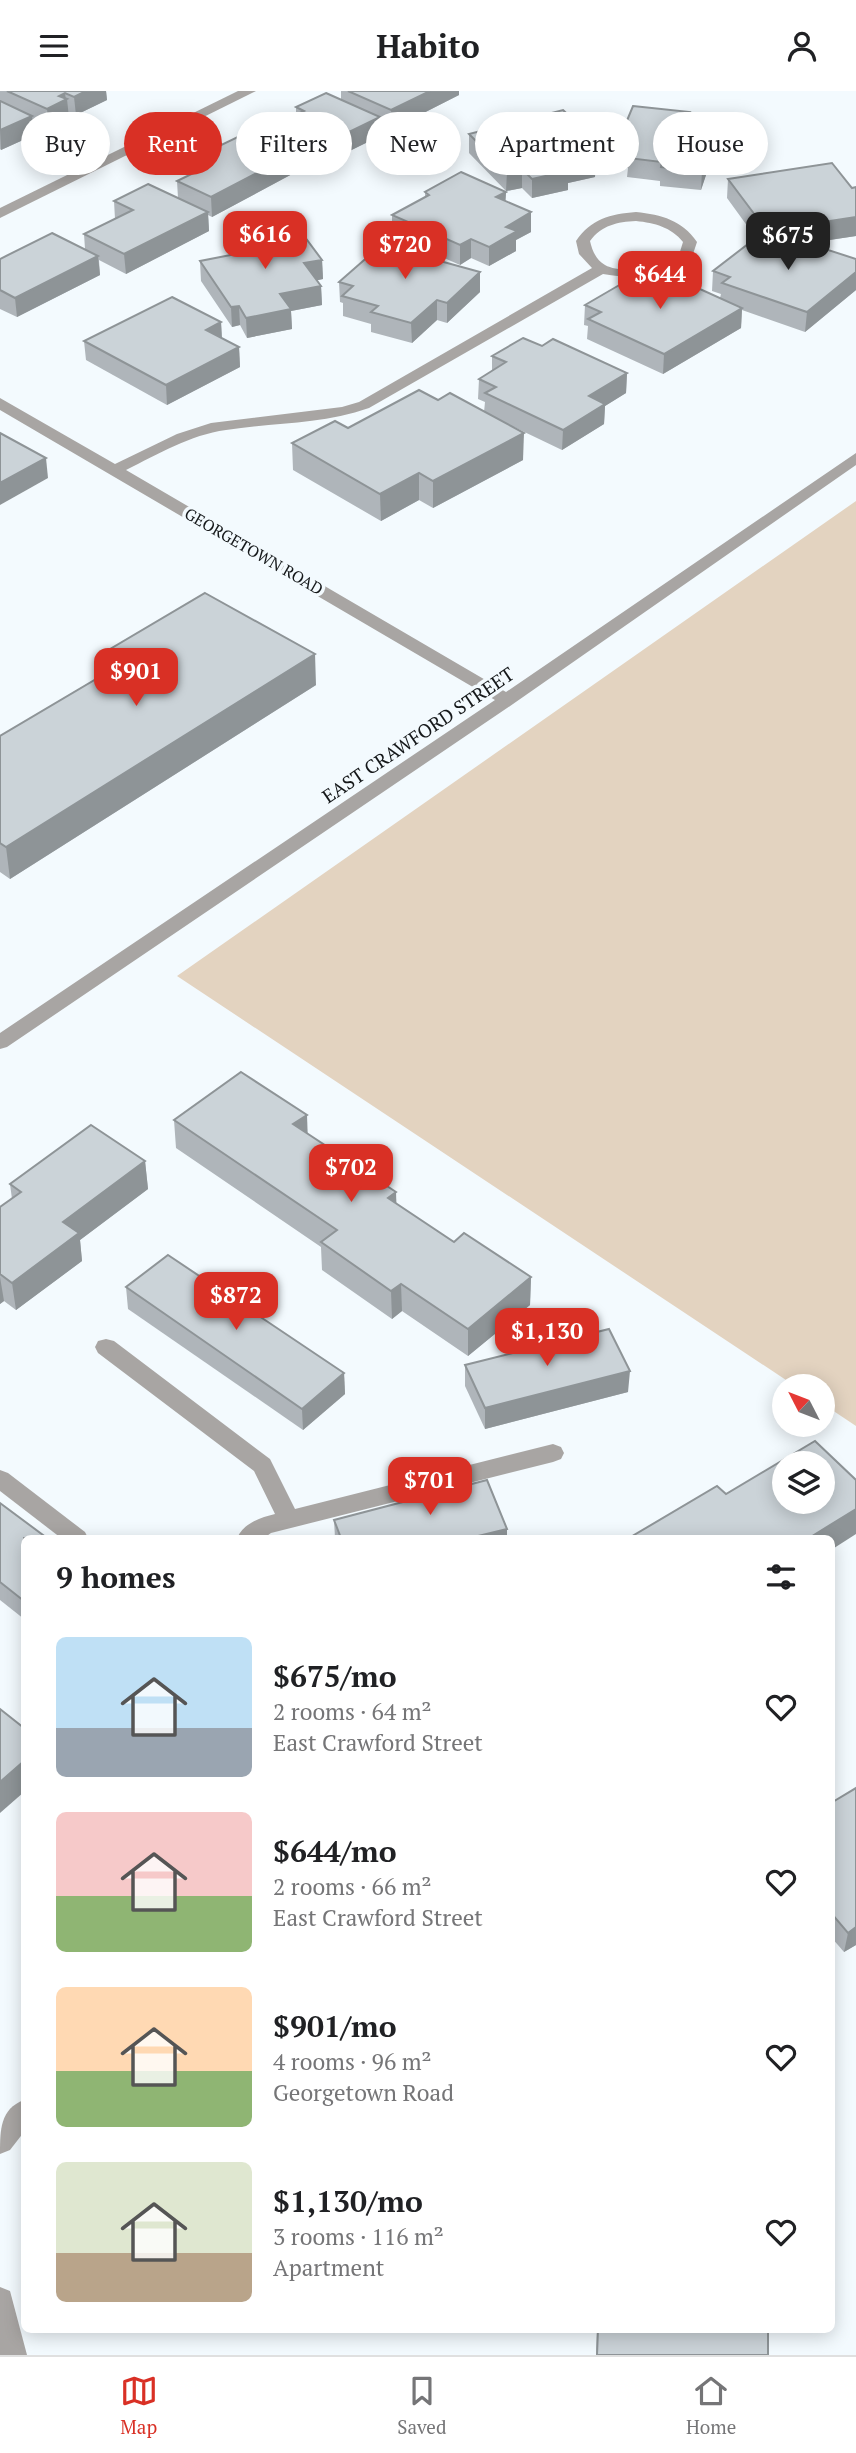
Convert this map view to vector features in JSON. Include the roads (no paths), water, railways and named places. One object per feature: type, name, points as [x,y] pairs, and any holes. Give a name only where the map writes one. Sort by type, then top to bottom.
[{"type":"street","points":[[0,214],[249,91]]},
{"type":"street","points":[[115,470],[207,428],[342,415],[601,269],[622,273],[670,268],[685,260],[690,242],[684,232],[662,221],[636,217],[609,220],[592,229],[583,241],[586,254],[601,269]]},
{"type":"street","name":"GEORGETOWN ROAD","points":[[0,403],[507,700]]},
{"type":"street","name":"EAST CRAWFORD STREET","points":[[0,1042],[507,700],[856,458]]},
{"type":"street","points":[[106,1347],[262,1465],[289,1520]]},
{"type":"street","points":[[252,1535],[264,1526],[553,1454]]},
{"type":"street","points":[[0,1479],[73,1535]]},
{"type":"street","points":[[0,2141],[21,2116]]},
{"type":"street","points":[[0,2301],[13,2355]]}]
